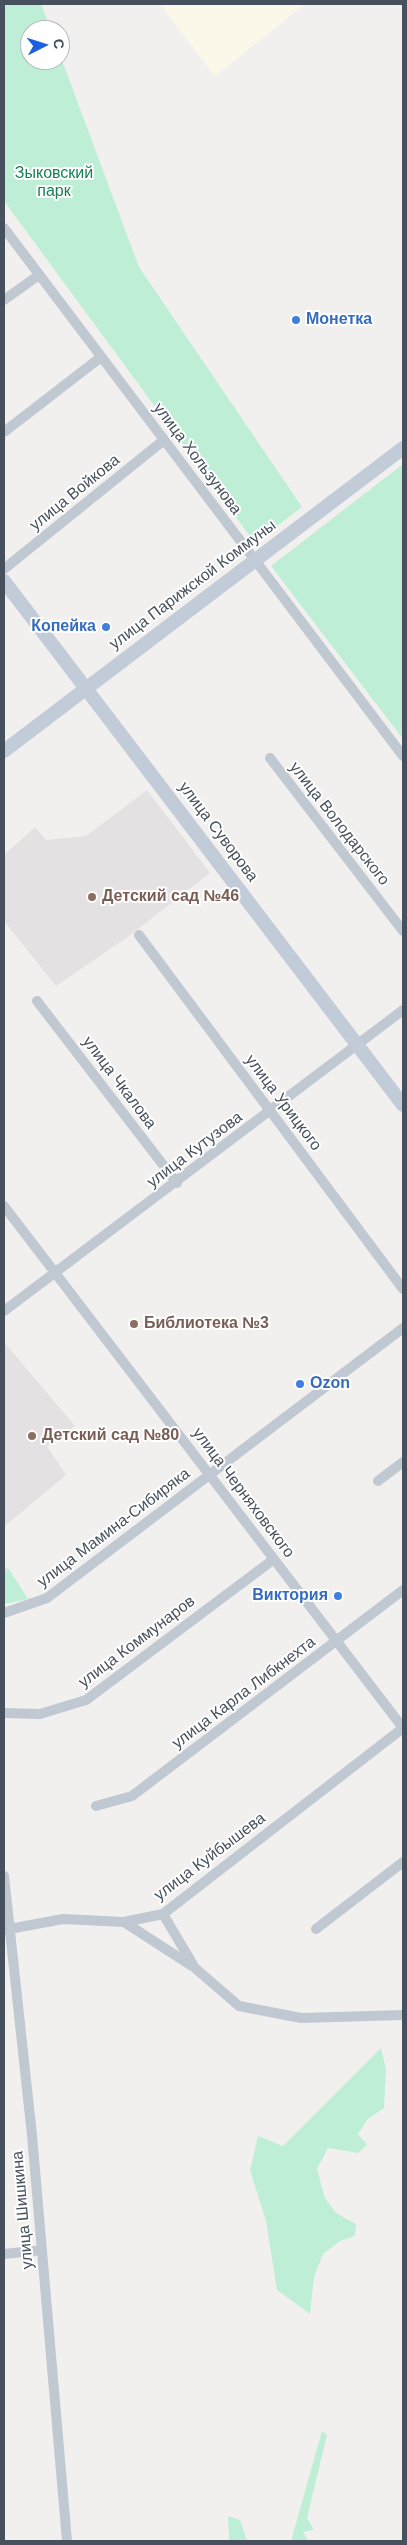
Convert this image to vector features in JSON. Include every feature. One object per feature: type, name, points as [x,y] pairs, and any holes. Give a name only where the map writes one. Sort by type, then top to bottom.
[{"type":"street","name":"улица Хользунова","points":[[4,228],[403,756]]},
{"type":"street","points":[[4,300],[39,275]]},
{"type":"street","points":[[4,432],[101,357]]},
{"type":"street","name":"улица Войкова","points":[[4,569],[164,440]]},
{"type":"street","name":"улица Парижской Коммуны","points":[[4,751],[403,448]]},
{"type":"street","name":"улица Суворова","points":[[4,581],[403,1105]]},
{"type":"street","name":"улица Володарского","points":[[270,758],[403,931]]},
{"type":"street","name":"улица Урицкого","points":[[139,935],[403,1289]]},
{"type":"street","name":"улица Чкалова","points":[[37,1001],[177,1183]]},
{"type":"street","name":"улица Кутузова","points":[[4,1311],[177,1183],[403,1010]]},
{"type":"street","name":"улица Черняховского","points":[[4,1206],[403,1728]]},
{"type":"street","name":"улица Мамина-Сибиряка","points":[[4,1613],[47,1598],[403,1328]]},
{"type":"street","points":[[378,1481],[403,1462]]},
{"type":"street","name":"улица Коммунаров","points":[[4,1713],[40,1714],[86,1700],[274,1559]]},
{"type":"street","name":"улица Карла Либкнехта","points":[[96,1806],[132,1796],[403,1590]]},
{"type":"street","name":"улица Куйбышева","points":[[6,1930],[63,1919],[124,1922],[163,1914],[403,1728]]},
{"type":"street","points":[[316,1929],[403,1862]]},
{"type":"street","name":"улица Шишкина","points":[[4,1876],[6,1930],[13,1952],[42,2250],[67,2541]]},
{"type":"street","points":[[163,1914],[195,1968]]},
{"type":"street","points":[[124,1922],[195,1968],[238,2006],[301,2018],[403,2015]]},
{"type":"street","points":[[4,2254],[42,2250]]},
{"type":"shaded area","points":[[160,4],[305,4],[215,76]]},
{"type":"shaded area","name":"Детский сад №46","points":[[147,790],[210,873],[129,936],[56,986],[4,921],[4,855],[35,827],[46,840],[86,836]]},
{"type":"shaded area","name":"Детский сад №80","points":[[4,1342],[75,1426],[47,1446],[66,1475],[4,1527]]},
{"type":"green space","name":"Зыковский парк","points":[[4,4],[41,4],[47,20],[20,20],[20,70],[66,70],[139,267],[302,507],[255,543],[4,201]]},
{"type":"green space","points":[[403,464],[403,739],[271,566]]},
{"type":"green space","points":[[4,1568],[9,1569],[28,1599],[4,1604]]},
{"type":"green space","points":[[381,2048],[386,2069],[384,2108],[368,2119],[358,2134],[367,2145],[358,2153],[328,2148],[317,2169],[325,2198],[336,2213],[356,2224],[355,2236],[340,2241],[323,2254],[314,2277],[310,2314],[277,2290],[266,2221],[250,2170],[258,2136],[283,2146]]},
{"type":"green space","points":[[322,2431],[327,2435],[307,2518],[314,2530],[303,2532],[308,2541],[291,2541]]},
{"type":"green space","points":[[228,2516],[240,2520],[247,2541],[229,2541]]},
{"type":"place","name":"Монетка","points":[[296,320]]},
{"type":"place","name":"Копейка","points":[[106,627]]},
{"type":"place","name":"Детский сад №46","points":[[92,897]]},
{"type":"place","name":"Библиотека №3","points":[[134,1324]]},
{"type":"place","name":"Ozon","points":[[300,1384]]},
{"type":"place","name":"Детский сад №80","points":[[32,1436]]},
{"type":"place","name":"Виктория","points":[[338,1596]]}]
